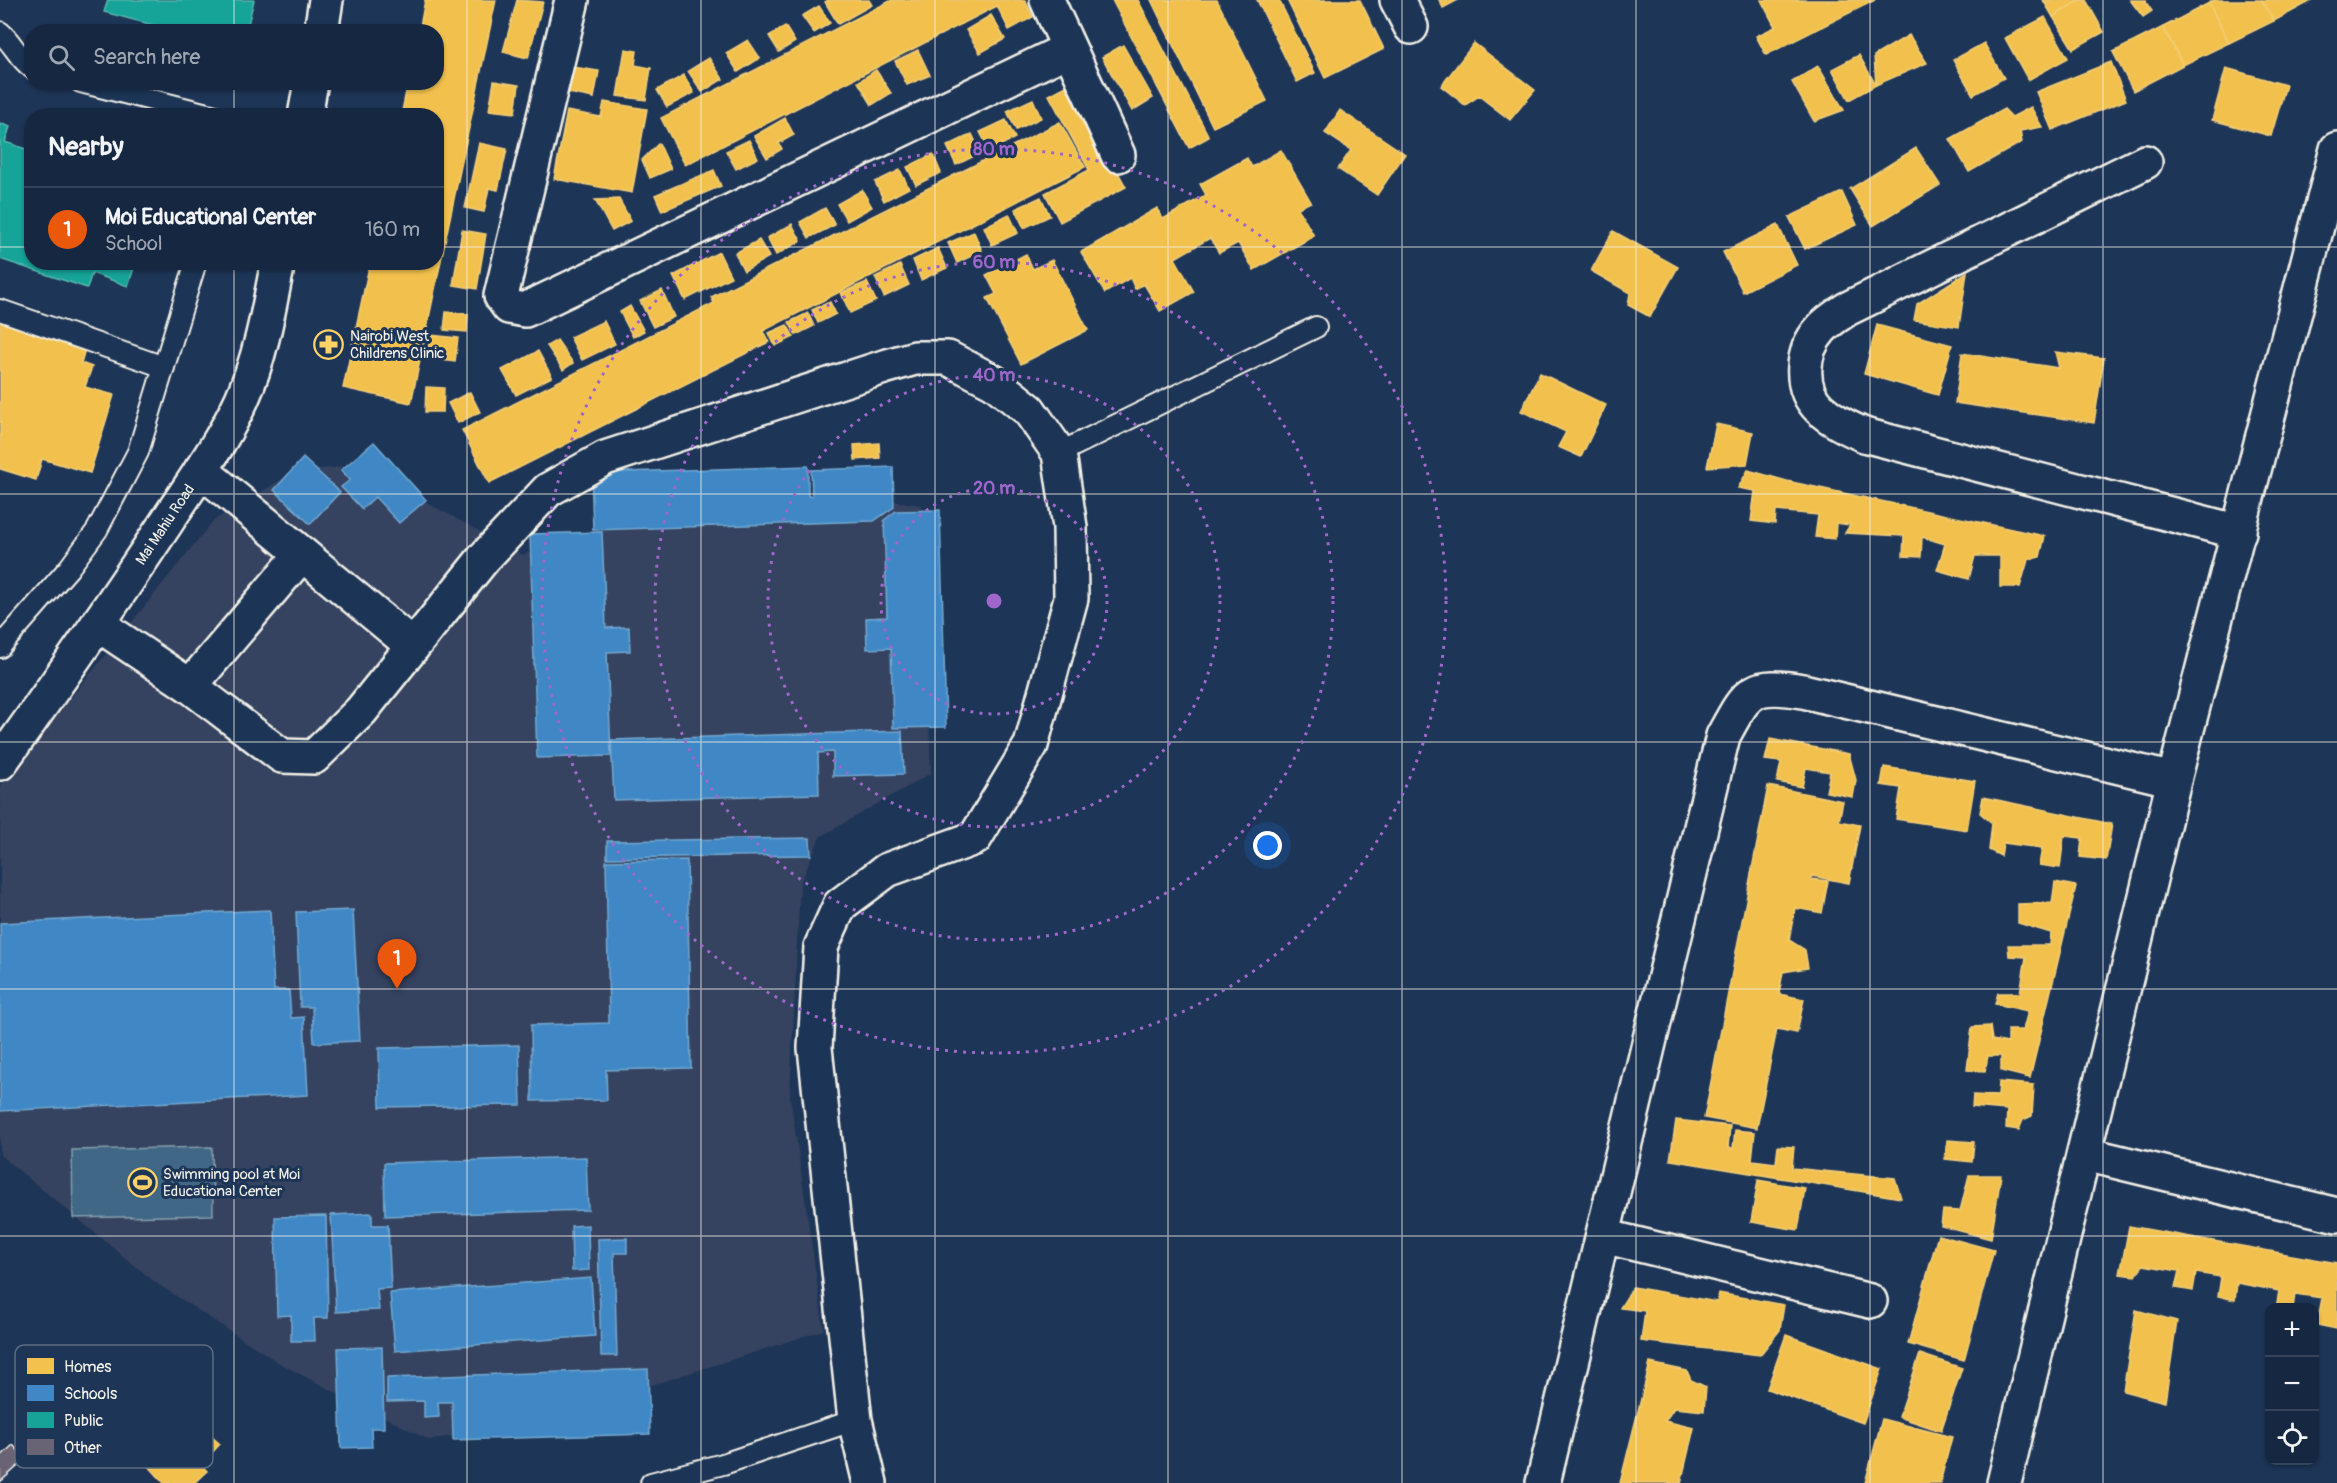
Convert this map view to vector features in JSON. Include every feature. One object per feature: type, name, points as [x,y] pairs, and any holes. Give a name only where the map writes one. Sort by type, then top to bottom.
[{"type":"street","points":[[322,24],[326,0]]},
{"type":"street","points":[[572,0],[501,296],[509,307],[525,310],[1069,49]]},
{"type":"street","points":[[1047,0],[1118,155]]},
{"type":"street","points":[[306,108],[310,90]]},
{"type":"street","points":[[2004,1483],[2174,780],[2337,149]]},
{"type":"street","points":[[2145,162],[1846,309],[1821,329],[1807,351],[1804,366],[1808,390],[1819,408],[1841,425],[1864,435],[2239,532]]},
{"type":"street","name":"Mai Mahiu Road","points":[[0,763],[99,625],[201,470],[242,399],[267,319],[276,270]]},
{"type":"street","points":[[99,625],[190,686],[282,756],[314,757],[361,711],[484,558],[548,490],[605,458],[884,366],[915,358],[948,358],[994,382],[1029,410],[1059,453],[1070,527],[1071,598],[1031,745],[975,838],[887,870],[840,905],[821,947],[815,1048],[855,1420],[870,1483]]},
{"type":"street","points":[[201,470],[412,646]]},
{"type":"street","points":[[190,686],[302,554]]},
{"type":"street","points":[[1543,1483],[1723,736],[1743,700],[1758,689],[1776,686],[1803,691],[2174,780]]},
{"type":"street","points":[[2085,1154],[2337,1215]]},
{"type":"street","points":[[1602,1236],[1870,1301]]},
{"type":"lane","points":[[0,32],[8,38],[24,63]]},
{"type":"lane","points":[[113,90],[183,108]]},
{"type":"lane","points":[[0,647],[69,568],[97,530],[138,452],[194,270]]},
{"type":"lane","points":[[0,310],[164,367]]},
{"type":"lane","points":[[1059,453],[1316,327]]},
{"type":"lane","points":[[651,1483],[723,1464],[855,1420]]},
{"type":"shaded area","points":[[358,465],[523,555],[733,478],[921,505],[931,773],[820,837],[800,884],[790,1095],[824,1330],[533,1423],[429,1440],[284,1366],[156,1283],[0,1155],[0,786],[213,521],[294,472]]},
{"type":"shaded area","name":"Swimming pool at Moi Educational Center","points":[[212,1147],[213,1215],[73,1218],[72,1150]]},
{"type":"building: Homes","points":[[425,0],[496,0],[444,247],[444,108],[403,108],[406,90],[444,90],[444,24],[420,24]]},
{"type":"building: Homes","points":[[517,0],[543,2],[528,58],[503,52]]},
{"type":"building: Homes","points":[[828,0],[869,0],[872,5],[838,24],[825,2]]},
{"type":"building: Homes","points":[[892,0],[1025,0],[1033,17],[1009,30],[997,6],[685,165],[661,118]]},
{"type":"building: Homes","points":[[1112,0],[1138,0],[1209,137],[1189,148]]},
{"type":"building: Homes","points":[[1151,0],[1217,0],[1267,101],[1213,127]]},
{"type":"building: Homes","points":[[1257,0],[1279,0],[1315,73],[1297,82]]},
{"type":"building: Homes","points":[[1287,0],[1360,0],[1384,49],[1325,78]]},
{"type":"building: Homes","points":[[1439,0],[1458,0],[1443,8]]},
{"type":"building: Homes","points":[[1761,0],[1875,0],[1766,55],[1756,36],[1775,27]]},
{"type":"building: Homes","points":[[2043,0],[2080,0],[2053,17]]},
{"type":"building: Homes","points":[[2080,0],[2086,0],[2104,32],[2073,49],[2053,17]]},
{"type":"building: Homes","points":[[2130,0],[2147,0],[2145,1],[2152,11],[2143,17]]},
{"type":"building: Homes","points":[[2214,0],[2262,0],[2274,21],[2229,43],[2209,3]]},
{"type":"building: Homes","points":[[2262,0],[2313,0],[2274,21]]},
{"type":"building: Homes","points":[[2209,3],[2229,43],[2183,65],[2163,27]]},
{"type":"building: Homes","points":[[819,6],[830,23],[814,33],[802,16]]},
{"type":"building: Homes","points":[[991,15],[1005,39],[980,53],[966,30]]},
{"type":"building: Homes","points":[[2045,17],[2068,58],[2028,80],[2005,38]]},
{"type":"building: Homes","points":[[785,26],[795,42],[779,52],[769,36]]},
{"type":"building: Homes","points":[[2163,27],[2183,65],[2133,91],[2113,52]]},
{"type":"building: Homes","points":[[1909,35],[1927,63],[1876,85],[1874,56]]},
{"type":"building: Homes","points":[[748,40],[760,58],[738,72],[726,53]]},
{"type":"building: Homes","points":[[1474,43],[1535,90],[1510,120],[1479,96],[1465,105],[1441,86]]},
{"type":"building: Homes","points":[[1984,43],[2004,78],[1973,95],[1953,60]]},
{"type":"building: Homes","points":[[1123,45],[1153,98],[1132,111],[1102,57]]},
{"type":"building: Homes","points":[[625,49],[637,51],[635,65],[651,68],[646,100],[617,96]]},
{"type":"building: Homes","points":[[918,50],[930,75],[907,85],[895,61]]},
{"type":"building: Homes","points":[[1859,55],[1876,85],[1849,100],[1832,69]]},
{"type":"building: Homes","points":[[709,58],[723,79],[702,92],[688,71]]},
{"type":"building: Homes","points":[[2111,62],[2126,100],[2052,130],[2036,92]]},
{"type":"building: Homes","points":[[1818,66],[1844,110],[1814,121],[1792,82]]},
{"type":"building: Homes","points":[[573,67],[599,71],[594,98],[568,93]]},
{"type":"building: Homes","points":[[2226,68],[2286,85],[2271,136],[2212,120]]},
{"type":"building: Homes","points":[[876,70],[891,93],[872,105],[858,82]]},
{"type":"building: Homes","points":[[684,75],[694,93],[667,107],[657,90]]},
{"type":"building: Homes","points":[[494,81],[519,85],[515,113],[489,110]]},
{"type":"building: Homes","points":[[1070,84],[1126,187],[1060,222],[1045,193],[1089,170],[1049,95]]},
{"type":"building: Homes","points":[[1033,99],[1041,118],[1016,130],[1007,111]]},
{"type":"building: Homes","points":[[604,102],[647,109],[632,193],[554,179],[567,111],[601,117]]},
{"type":"building: Homes","points":[[2031,107],[2042,127],[2020,131],[2022,142],[1969,172],[1950,139],[2004,109],[2012,117]]},
{"type":"building: Homes","points":[[1340,110],[1405,154],[1377,195],[1338,169],[1351,150],[1325,133]]},
{"type":"building: Homes","points":[[785,118],[794,135],[779,143],[782,149],[767,158],[754,136]]},
{"type":"building: Homes","points":[[1006,120],[1015,138],[990,151],[980,132]]},
{"type":"building: Homes","points":[[1060,122],[1085,167],[763,331],[769,342],[489,483],[462,430],[714,303],[711,297]]},
{"type":"building: Homes","points":[[972,134],[981,153],[956,165],[947,146]]},
{"type":"building: Homes","points":[[749,140],[758,158],[736,169],[726,151]]},
{"type":"building: Homes","points":[[479,143],[507,149],[498,190],[489,188],[484,212],[465,208]]},
{"type":"building: Homes","points":[[659,143],[671,169],[650,178],[642,160]]},
{"type":"building: Homes","points":[[1916,148],[1940,185],[1873,226],[1850,189]]},
{"type":"building: Homes","points":[[1281,150],[1311,202],[1298,208],[1314,236],[1254,270],[1238,243],[1219,253],[1210,238],[1175,258],[1194,292],[1160,311],[1144,284],[1135,289],[1130,278],[1105,293],[1081,252],[1157,208],[1163,219],[1206,195],[1200,184],[1247,158],[1252,167]]},
{"type":"building: Homes","points":[[933,154],[941,173],[916,185],[907,167]]},
{"type":"building: Homes","points":[[714,170],[721,186],[662,211],[655,195]]},
{"type":"building: Homes","points":[[900,170],[909,188],[884,201],[875,182]]},
{"type":"building: Homes","points":[[862,190],[872,207],[847,221],[837,204]]},
{"type":"building: Homes","points":[[1842,192],[1857,225],[1805,249],[1789,217]]},
{"type":"building: Homes","points":[[1041,197],[1050,216],[1024,228],[1015,209]]},
{"type":"building: Homes","points":[[619,199],[631,221],[612,231],[595,200]]},
{"type":"building: Homes","points":[[825,208],[835,225],[809,238],[800,222]]},
{"type":"building: Homes","points":[[1009,214],[1018,233],[992,245],[984,227]]},
{"type":"building: Homes","points":[[792,224],[801,241],[776,255],[767,238]]},
{"type":"building: Homes","points":[[1778,225],[1797,265],[1743,292],[1723,252]]},
{"type":"building: Homes","points":[[462,230],[486,234],[477,289],[453,285]]},
{"type":"building: Homes","points":[[1613,231],[1678,267],[1650,317],[1628,305],[1630,293],[1591,271]]},
{"type":"building: Homes","points":[[974,232],[982,251],[957,263],[948,243]]},
{"type":"building: Homes","points":[[759,240],[769,257],[744,271],[735,253]]},
{"type":"building: Homes","points":[[938,248],[947,268],[921,280],[913,260]]},
{"type":"building: Homes","points":[[719,252],[731,277],[685,300],[673,276]]},
{"type":"building: Homes","points":[[1026,254],[1033,269],[1052,260],[1088,330],[1021,364],[987,298],[996,294],[986,275]]},
{"type":"building: Homes","points":[[900,265],[909,285],[884,297],[875,277]]},
{"type":"building: Homes","points":[[368,270],[439,270],[411,403],[343,388]]},
{"type":"building: Homes","points":[[1967,272],[1959,327],[1914,320],[1917,304]]},
{"type":"building: Homes","points":[[867,282],[876,301],[850,313],[841,293]]},
{"type":"building: Homes","points":[[662,290],[674,317],[653,327],[640,301]]},
{"type":"building: Homes","points":[[830,302],[836,314],[818,323],[812,310]]},
{"type":"building: Homes","points":[[630,306],[644,331],[633,337],[620,312]]},
{"type":"building: Homes","points":[[446,312],[468,314],[467,332],[444,330]]},
{"type":"building: Homes","points":[[808,313],[814,326],[796,335],[789,322]]},
{"type":"building: Homes","points":[[0,315],[87,342],[81,363],[92,367],[85,387],[114,395],[90,473],[42,459],[36,480],[0,469]]},
{"type":"building: Homes","points":[[604,321],[615,344],[582,360],[570,337]]},
{"type":"building: Homes","points":[[787,325],[794,337],[775,346],[769,333]]},
{"type":"building: Homes","points":[[1877,325],[1952,345],[1938,395],[1864,374]]},
{"type":"building: Homes","points":[[430,335],[458,338],[455,362],[427,358]]},
{"type":"building: Homes","points":[[557,340],[573,363],[563,370],[547,346]]},
{"type":"building: Homes","points":[[538,351],[552,377],[516,395],[502,370]]},
{"type":"building: Homes","points":[[2055,352],[2104,358],[2094,423],[1955,403],[1962,353],[2059,368]]},
{"type":"building: Homes","points":[[1540,373],[1606,405],[1581,457],[1558,447],[1566,432],[1521,411]]},
{"type":"building: Homes","points":[[426,387],[444,388],[443,412],[425,412]]},
{"type":"building: Homes","points":[[470,392],[480,412],[458,423],[448,403]]},
{"type":"building: Homes","points":[[1716,424],[1753,432],[1747,464],[1707,467]]},
{"type":"building: Homes","points":[[879,443],[880,458],[855,460],[854,445]]},
{"type":"building: Homes","points":[[1748,470],[1787,481],[2045,536],[2040,557],[2028,560],[2020,587],[2000,587],[2000,556],[1975,556],[1969,579],[1937,570],[1945,544],[1922,537],[1921,557],[1903,556],[1904,536],[1845,533],[1850,525],[1836,523],[1835,539],[1815,537],[1818,515],[1776,511],[1775,524],[1751,521],[1755,491],[1738,488]]},
{"type":"building: Homes","points":[[1770,739],[1849,754],[1856,780],[1853,797],[1826,792],[1830,772],[1806,768],[1802,787],[1777,782],[1781,762],[1765,760]]},
{"type":"building: Homes","points":[[1884,767],[1975,781],[1967,830],[1896,819],[1901,788],[1881,785]]},
{"type":"building: Homes","points":[[1768,786],[1843,801],[1839,821],[1860,825],[1849,883],[1812,876],[1811,879],[1828,881],[1822,913],[1795,908],[1789,940],[1805,950],[1808,968],[1783,972],[1779,994],[1804,999],[1797,1033],[1777,1029],[1757,1128],[1704,1118]]},
{"type":"building: Homes","points":[[1983,797],[2112,824],[2106,860],[2080,857],[2082,838],[2064,836],[2060,868],[2039,865],[2042,848],[2003,843],[2001,856],[1989,850],[1992,823],[1980,813]]},
{"type":"building: Homes","points":[[2055,882],[2076,886],[2030,1078],[2001,1071],[2001,1056],[1988,1056],[1985,1071],[1967,1070],[1972,1027],[1990,1026],[1992,1040],[2008,1043],[2008,1030],[2023,1030],[2028,1011],[1995,1004],[1998,993],[2020,993],[2026,957],[2009,956],[2008,945],[2050,945],[2051,933],[2018,923],[2018,904],[2052,903]]},
{"type":"building: Homes","points":[[1999,1082],[2034,1085],[2032,1116],[2023,1120],[2019,1130],[2006,1128],[2007,1110],[1972,1107],[1973,1095],[1998,1096]]},
{"type":"building: Homes","points":[[1676,1120],[1730,1126],[1728,1148],[1733,1148],[1735,1130],[1755,1132],[1752,1160],[1776,1163],[1778,1146],[1794,1147],[1792,1168],[1895,1178],[1901,1198],[1670,1160]]},
{"type":"building: Homes","points":[[1947,1140],[1974,1142],[1972,1162],[1945,1159]]},
{"type":"building: Homes","points":[[1969,1175],[2001,1175],[1991,1239],[1941,1226],[1943,1210],[1960,1211]]},
{"type":"building: Homes","points":[[1758,1180],[1805,1188],[1798,1230],[1751,1222]]},
{"type":"building: Homes","points":[[2129,1226],[2337,1263],[2337,1329],[2319,1325],[2322,1298],[2295,1294],[2294,1303],[2277,1303],[2279,1291],[2237,1283],[2235,1300],[2218,1296],[2221,1277],[2196,1273],[2193,1291],[2175,1288],[2179,1271],[2143,1265],[2136,1276],[2120,1274]]},
{"type":"building: Homes","points":[[1938,1235],[1994,1250],[1964,1360],[1908,1344]]},
{"type":"building: Homes","points":[[1633,1287],[1717,1302],[1719,1293],[1784,1305],[1780,1330],[1760,1355],[1641,1341],[1645,1311],[1620,1308]]},
{"type":"building: Homes","points":[[2136,1310],[2177,1321],[2165,1402],[2123,1391]]},
{"type":"building: Homes","points":[[1786,1335],[1882,1369],[1863,1423],[1767,1389]]},
{"type":"building: Homes","points":[[1920,1354],[1962,1368],[1941,1431],[1899,1417]]},
{"type":"building: Homes","points":[[1650,1363],[1687,1371],[1691,1380],[1706,1387],[1704,1411],[1674,1408],[1665,1421],[1694,1428],[1681,1483],[1620,1483]]},
{"type":"building: Homes","points":[[1882,1419],[1952,1437],[1940,1483],[1865,1483]]},
{"type":"building: Homes","points":[[213,1438],[220,1444],[213,1452]]},
{"type":"building: Homes","points":[[151,1468],[204,1468],[207,1471],[194,1483],[164,1483]]},
{"type":"building: Schools","points":[[374,442],[426,500],[399,523],[375,497],[362,509],[341,487],[350,480],[341,470]]},
{"type":"building: Schools","points":[[303,458],[340,492],[310,524],[274,490]]},
{"type":"building: Schools","points":[[808,466],[808,496],[812,496],[811,470],[893,467],[894,507],[874,521],[593,530],[591,473]]},
{"type":"building: Schools","points":[[940,510],[946,727],[893,728],[891,648],[867,649],[866,618],[887,617],[884,520],[896,511]]},
{"type":"building: Schools","points":[[602,532],[606,628],[629,627],[630,651],[607,652],[611,756],[537,758],[530,534]]},
{"type":"building: Schools","points":[[902,731],[904,774],[833,776],[833,752],[818,753],[819,794],[614,800],[611,740]]},
{"type":"building: Schools","points":[[810,838],[811,855],[607,858],[607,841]]},
{"type":"building: Schools","points":[[687,860],[691,1068],[606,1070],[607,1100],[532,1101],[531,1025],[609,1023],[606,861]]},
{"type":"building: Schools","points":[[270,910],[274,990],[289,990],[291,1018],[304,1017],[308,1095],[0,1111],[0,923]]},
{"type":"building: Schools","points":[[353,910],[360,1041],[314,1043],[312,1007],[300,1007],[296,912]]},
{"type":"building: Schools","points":[[519,1045],[521,1105],[380,1107],[379,1048]]},
{"type":"building: Schools","points":[[586,1157],[588,1210],[385,1216],[384,1163]]},
{"type":"building: Schools","points":[[372,1213],[372,1225],[388,1225],[391,1288],[377,1289],[379,1310],[336,1312],[331,1215]]},
{"type":"building: Schools","points":[[326,1216],[328,1318],[314,1318],[315,1341],[291,1341],[291,1315],[277,1316],[275,1217]]},
{"type":"building: Schools","points":[[588,1225],[589,1270],[572,1271],[571,1226]]},
{"type":"building: Schools","points":[[627,1238],[627,1253],[614,1253],[617,1356],[601,1356],[598,1239]]},
{"type":"building: Schools","points":[[591,1278],[595,1336],[395,1351],[390,1293]]},
{"type":"building: Schools","points":[[382,1347],[384,1428],[371,1428],[372,1447],[341,1448],[338,1348]]},
{"type":"building: Schools","points":[[648,1369],[650,1434],[453,1440],[452,1402],[438,1402],[439,1417],[424,1418],[424,1401],[387,1402],[387,1378]]},
{"type":"building: Public","points":[[108,0],[254,0],[248,24],[149,24],[104,12]]},
{"type":"building: Public","points":[[0,123],[10,127],[5,142],[24,148],[24,267],[0,259]]},
{"type":"building: Public","points":[[33,270],[133,270],[128,286],[92,273],[87,288]]},
{"type":"building: Other","points":[[13,1445],[15,1447],[16,1468],[0,1482],[0,1457]]},
{"type":"place","name":"Nairobi West Childrens Clinic","points":[[329,345]]},
{"type":"place","name":"Moi Educational Center","points":[[397,989]]},
{"type":"place","name":"Swimming pool at Moi Educational Center","points":[[142,1183]]}]
